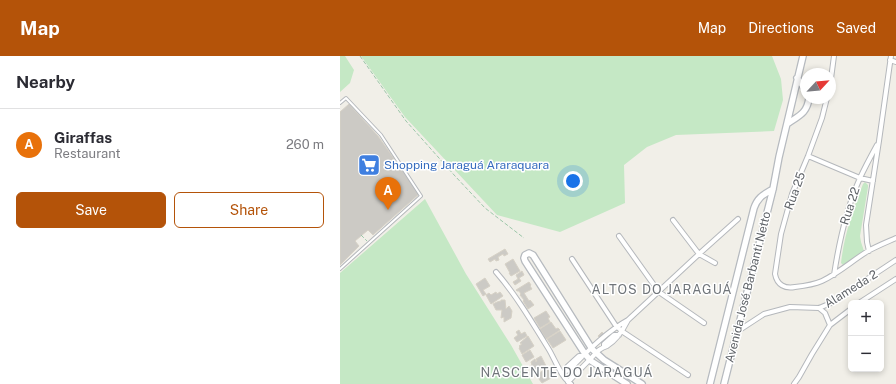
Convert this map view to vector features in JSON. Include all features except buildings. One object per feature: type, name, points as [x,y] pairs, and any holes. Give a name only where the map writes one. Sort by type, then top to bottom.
[{"type":"street","name":"Avenida José Barbanti Netto","points":[[724,384],[773,189],[802,56]]},
{"type":"street","points":[[832,68],[834,56]]},
{"type":"street","points":[[891,58],[896,62]]},
{"type":"street","points":[[869,251],[866,238],[866,225],[891,58]]},
{"type":"street","points":[[797,78],[800,82]]},
{"type":"street","points":[[786,124],[804,112],[808,104]]},
{"type":"street","name":"Rua 25","points":[[826,104],[808,156],[792,194],[781,234],[775,274],[780,285],[788,288],[807,286],[834,275]]},
{"type":"street","name":"Rua 22","points":[[834,275],[839,242],[848,209],[860,178],[879,141]]},
{"type":"street","points":[[808,156],[860,178],[873,181]]},
{"type":"street","name":"Avenida José Barbanti Netto","points":[[710,384],[754,208],[760,196],[773,189]]},
{"type":"street","points":[[496,272],[529,316],[564,372],[569,383],[616,326],[628,320],[738,219]]},
{"type":"street","points":[[673,220],[699,254],[715,263]]},
{"type":"street","points":[[619,236],[659,292],[704,323]]},
{"type":"street","points":[[834,275],[869,251],[896,238]]},
{"type":"street","points":[[627,384],[584,355],[525,261],[525,254],[529,253],[533,255],[594,351],[604,360],[642,384]]},
{"type":"street","points":[[572,259],[621,333],[688,375]]},
{"type":"street","name":"Alameda 2","points":[[738,331],[764,314],[790,307],[819,308],[831,303],[896,260]]},
{"type":"street","points":[[864,300],[896,279]]},
{"type":"street","points":[[819,308],[825,313],[830,325]]},
{"type":"street","points":[[794,384],[830,325],[848,311]]},
{"type":"street","points":[[564,372],[567,367],[579,356],[606,347],[616,339],[628,320]]},
{"type":"lane","points":[[340,103],[346,98],[381,135],[421,196],[340,269]]},
{"type":"path","points":[[360,56],[406,121],[455,176],[485,208],[524,238]]},
{"type":"path","points":[[361,235],[369,243]]},
{"type":"green space","points":[[340,56],[345,56],[354,70],[350,83],[340,92]]},
{"type":"green space","points":[[361,56],[772,56],[781,79],[783,100],[774,131],[676,135],[647,147],[624,165],[625,203],[560,232],[497,215],[405,117]]},
{"type":"green space","points":[[865,182],[868,187],[860,236],[864,251],[843,265],[841,263],[842,253],[849,223]]},
{"type":"green space","points":[[425,199],[466,274],[511,345],[533,384],[340,384],[340,273]]},
{"type":"place","name":"Shopping Jaraguá Araraquara","points":[[369,165]]},
{"type":"place","name":"Giraffas","points":[[388,210]]},
{"type":"district","name":"ALTOS DO JARAGUÁ","points":[[662,289]]},
{"type":"district","name":"NASCENTE DO JARAGUÁ","points":[[567,372]]}]
